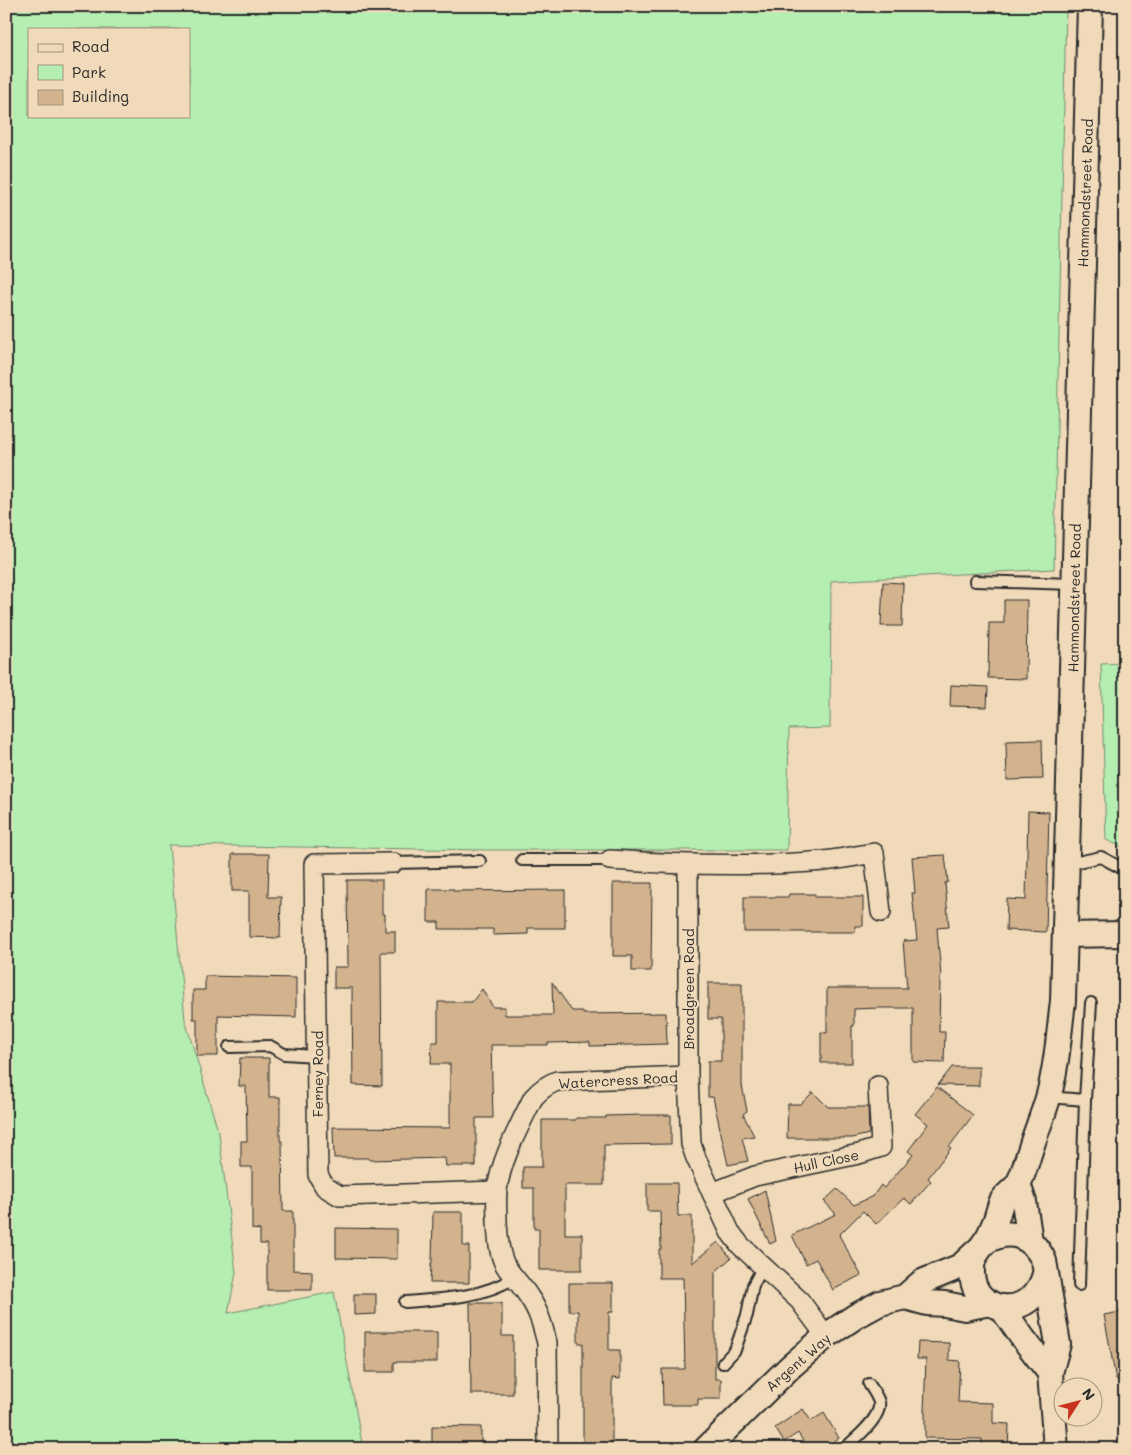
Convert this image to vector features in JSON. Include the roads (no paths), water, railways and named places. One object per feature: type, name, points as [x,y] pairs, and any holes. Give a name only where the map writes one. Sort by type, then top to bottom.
[{"type":"street","name":"Hammondstreet Road","points":[[1050,1373],[995,1305],[981,1295],[974,1285],[972,1273],[973,1262],[995,1222],[1002,1200],[1018,1184],[1048,1097],[1056,1058],[1064,1000],[1090,6]]},
{"type":"street","points":[[610,860],[688,865],[777,863],[826,860],[874,853],[881,912]]},
{"type":"street","name":"Ferney Road","points":[[393,863],[314,864],[317,1167],[325,1187],[340,1196],[497,1191]]},
{"type":"street","name":"Broadgreen Road","points":[[688,865],[688,1076],[691,1144],[730,1232],[800,1302],[826,1336]]},
{"type":"street","points":[[1066,935],[1125,934]]},
{"type":"street","name":"Watercress Road","points":[[548,1449],[547,1343],[538,1312],[529,1296],[504,1262],[500,1249],[497,1191],[505,1160],[533,1098],[548,1085],[557,1082],[688,1076]]},
{"type":"street","name":"Hull Close","points":[[712,1193],[755,1176],[881,1148],[878,1086]]},
{"type":"street","points":[[1018,1184],[1024,1202],[1030,1241]]},
{"type":"street","points":[[981,1247],[994,1236],[1018,1235],[1030,1241],[1039,1250],[1044,1262],[1058,1344],[1050,1373],[1056,1449]]},
{"type":"street","name":"Argent Way","points":[[716,1445],[790,1367],[826,1336],[880,1303],[905,1297],[922,1282],[961,1266],[981,1247]]},
{"type":"street","points":[[995,1305],[1013,1307],[1024,1304],[1034,1297],[1042,1286],[1045,1274]]},
{"type":"street","name":"Argent Way","points":[[905,1297],[927,1304],[945,1304],[965,1308],[995,1305]]},
{"type":"lane","points":[[974,581],[1074,584]]},
{"type":"lane","points":[[1068,864],[1101,857],[1125,870]]},
{"type":"lane","points":[[522,860],[610,860]]},
{"type":"lane","points":[[393,863],[480,861]]},
{"type":"lane","points":[[1079,1285],[1085,1100],[1091,1003]]},
{"type":"lane","points":[[229,1047],[270,1046],[284,1054],[316,1056]]},
{"type":"lane","points":[[1048,1097],[1085,1100]]},
{"type":"lane","points":[[723,1363],[735,1350],[747,1315],[753,1285],[763,1267]]},
{"type":"lane","points":[[405,1302],[468,1296],[500,1286],[514,1278]]},
{"type":"lane","points":[[844,1449],[870,1423],[878,1412],[879,1404],[869,1384]]}]
